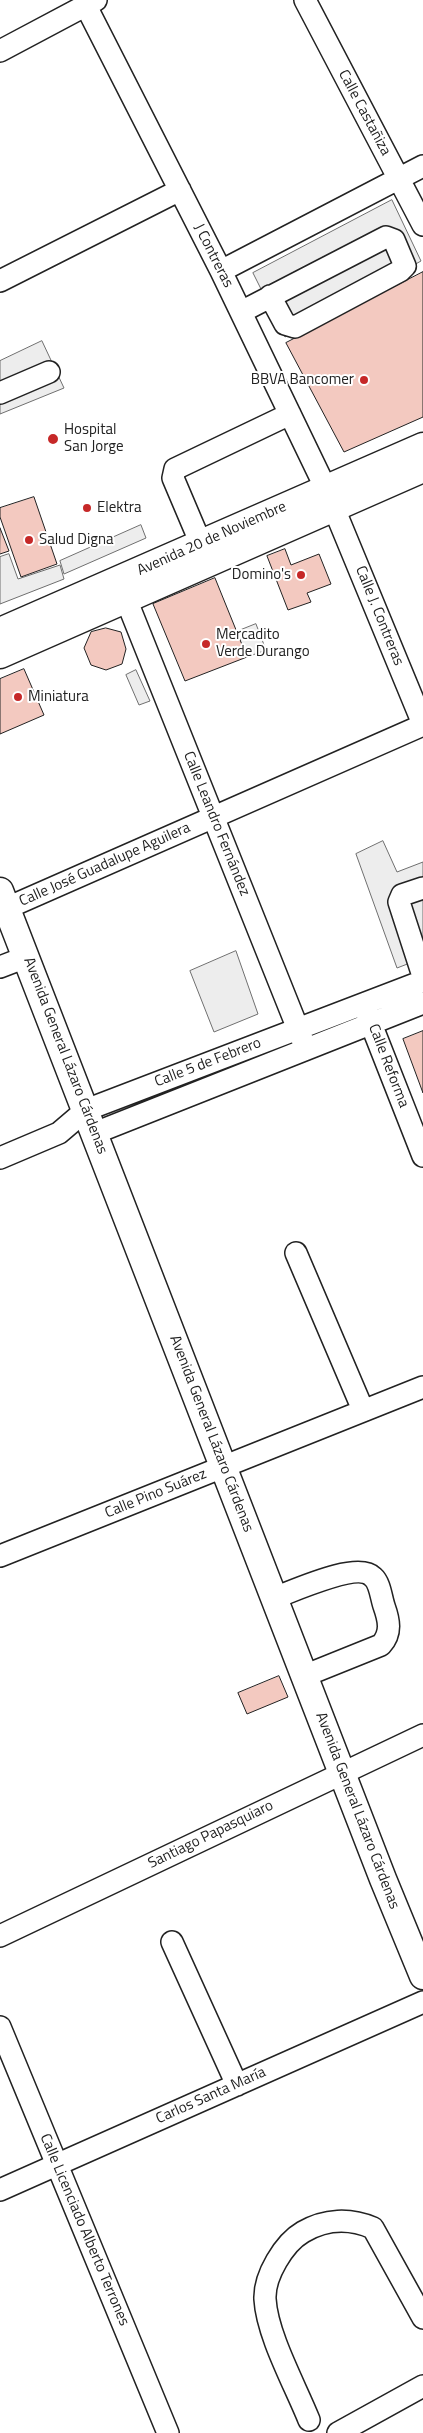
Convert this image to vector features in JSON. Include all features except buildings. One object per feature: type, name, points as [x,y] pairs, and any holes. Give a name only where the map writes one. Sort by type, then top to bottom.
[{"type":"main road","name":"Avenida 20 de Noviembre","points":[[0,654],[126,599],[330,499],[423,446]]},
{"type":"main road","name":"Avenida 20 de Noviembre","points":[[0,631],[201,544],[423,469]]},
{"type":"main road","name":"Avenida General Lázaro Cárdenas","points":[[3,899],[341,1773],[423,1976]]},
{"type":"street","name":"Calle Castañiza","points":[[305,0],[423,225]]},
{"type":"street","points":[[0,51],[91,3]]},
{"type":"street","name":"J Contreras","points":[[91,3],[330,499]]},
{"type":"street","points":[[221,271],[423,166]]},
{"type":"street","points":[[0,281],[180,190]]},
{"type":"street","points":[[241,312],[270,296],[386,237],[394,240],[404,261],[404,266],[400,271],[295,327],[286,324],[270,296]]},
{"type":"street","points":[[0,393],[49,372]]},
{"type":"street","points":[[201,544],[173,478],[175,469],[290,414]]},
{"type":"street","name":"Calle J. Contreras","points":[[330,499],[423,725]]},
{"type":"street","name":"Calle Leandro Fernández","points":[[126,599],[306,1049]]},
{"type":"street","name":"Calle José Guadalupe Aguilera","points":[[3,899],[213,817],[423,725]]},
{"type":"street","points":[[423,888],[402,895],[400,898],[400,907],[416,934],[423,976]]},
{"type":"street","points":[[0,967],[26,957]]},
{"type":"street","name":"Calle 5 de Febrero","points":[[90,1122],[298,1028],[423,981]]},
{"type":"street","name":"Calle Reforma","points":[[363,1003],[423,1156]]},
{"type":"street","name":"Calle 5 de Febrero","points":[[0,1158],[59,1133],[306,1049],[423,1003]]},
{"type":"street","points":[[296,1253],[364,1410]]},
{"type":"street","name":"Calle Pino Suárez","points":[[0,1556],[423,1386]]},
{"type":"street","points":[[274,1598],[350,1572],[365,1572],[376,1578],[389,1621],[389,1628],[384,1641],[380,1645],[304,1676]]},
{"type":"street","name":"Santiago Papasquiaro","points":[[0,1936],[423,1735]]},
{"type":"street","points":[[172,1942],[237,2085]]},
{"type":"street","name":"Carlos Santa María","points":[[0,2190],[423,2002]]},
{"type":"street","name":"Calle Licenciado Alberto Terrones","points":[[0,2027],[168,2433]]},
{"type":"street","points":[[310,2420],[272,2331],[265,2297],[271,2274],[281,2252],[294,2238],[310,2228],[334,2221],[357,2221],[373,2228],[423,2318]]},
{"type":"street","points":[[338,2433],[423,2386]]},
{"type":"shaded area","points":[[392,200],[421,261],[285,337],[253,273]]},
{"type":"shaded area","points":[[42,341],[64,388],[0,414],[0,361]]},
{"type":"shaded area","points":[[141,525],[146,538],[64,574],[60,561]]},
{"type":"shaded area","points":[[9,554],[18,579],[60,565],[64,579],[0,604],[0,557]]},
{"type":"shaded area","points":[[256,624],[266,650],[247,657],[236,632]]},
{"type":"shaded area","points":[[136,670],[150,701],[139,705],[126,675]]},
{"type":"shaded area","points":[[383,841],[397,872],[423,862],[423,958],[397,968],[356,854]]},
{"type":"shaded area","points":[[236,951],[258,1014],[214,1032],[190,971]]},
{"type":"place","name":"BBVA Bancomer","points":[[364,380]]},
{"type":"place","name":"Hospital San Jorge","points":[[53,439]]},
{"type":"place","name":"Elektra","points":[[87,508]]},
{"type":"place","name":"Salud Digna","points":[[29,540]]},
{"type":"place","name":"Domino's","points":[[301,575]]},
{"type":"place","name":"Mercadito Verde Durango","points":[[206,644]]},
{"type":"place","name":"Miniatura","points":[[18,697]]}]
